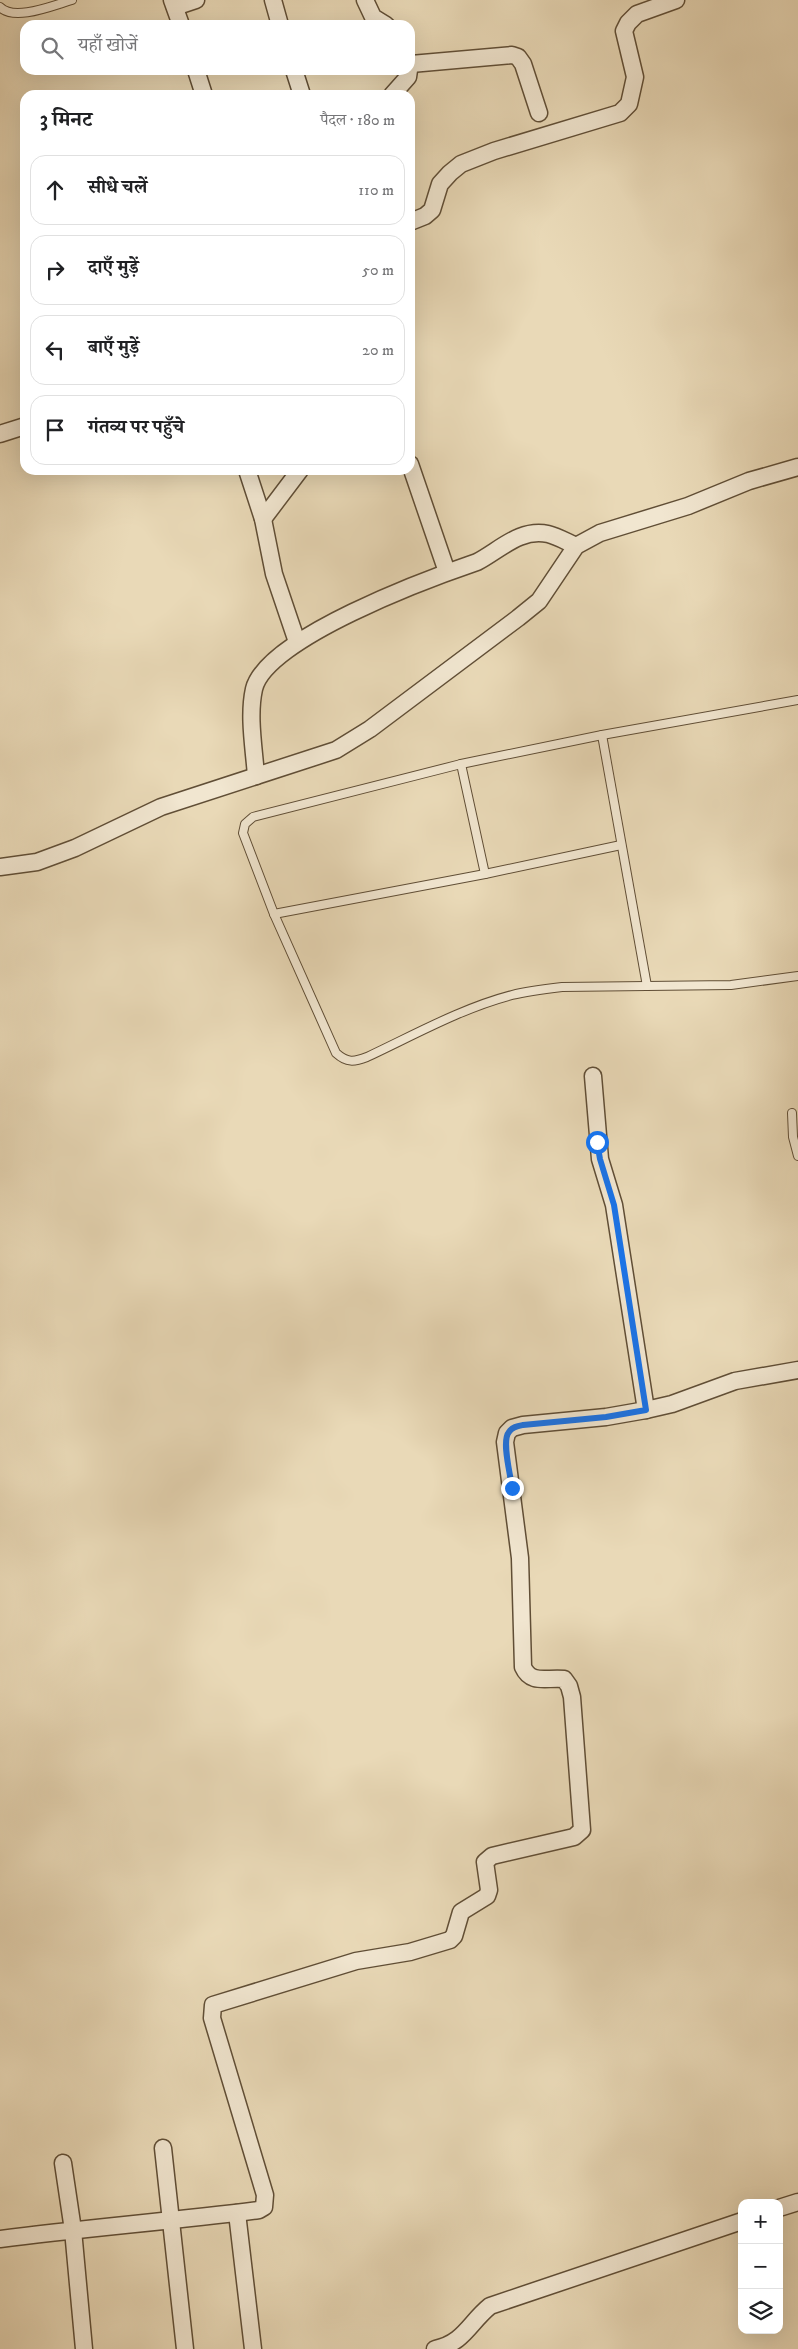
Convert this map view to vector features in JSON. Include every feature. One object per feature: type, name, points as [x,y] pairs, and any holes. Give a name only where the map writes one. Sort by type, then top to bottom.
[{"type":"street","points":[[179,20],[173,3],[196,0]]},
{"type":"street","points":[[273,0],[279,20]]},
{"type":"street","points":[[366,0],[373,17],[378,20]]},
{"type":"street","points":[[415,220],[425,216],[432,210],[440,184],[461,164],[494,151],[620,113],[629,104],[635,77],[624,31],[628,22],[637,14],[676,0]]},
{"type":"street","points":[[415,64],[512,54],[518,57],[523,64],[540,113]]},
{"type":"street","points":[[198,75],[202,90]]},
{"type":"street","points":[[296,75],[300,90]]},
{"type":"street","points":[[397,90],[408,75]]},
{"type":"street","points":[[0,434],[20,428]]},
{"type":"street","points":[[0,866],[37,862],[60,854],[161,807],[336,750],[370,728],[539,601],[576,546],[600,533],[688,506],[749,481],[798,467]]},
{"type":"street","points":[[249,475],[263,519],[274,574],[297,642]]},
{"type":"street","points":[[263,519],[296,475]]},
{"type":"street","points":[[413,475],[447,572]]},
{"type":"street","points":[[256,776],[252,710],[254,688],[263,670],[297,642],[362,608],[447,572],[477,562],[510,541],[535,532],[549,534],[576,546]]},
{"type":"street","points":[[593,1076],[600,1159],[614,1205],[646,1410]]},
{"type":"street","points":[[0,2239],[73,2230],[171,2222],[259,2210],[264,2207],[265,2195],[212,2018],[213,2005],[356,1961],[410,1952],[450,1940],[454,1936],[462,1912],[487,1896],[489,1890],[486,1862],[492,1856],[574,1837],[582,1830],[572,1697],[569,1686],[564,1679],[533,1679],[526,1675],[523,1667],[520,1558],[505,1442],[507,1433],[512,1428],[523,1425],[606,1417],[646,1410],[672,1404],[735,1381],[798,1370]]},
{"type":"street","points":[[163,2148],[185,2349]]},
{"type":"street","points":[[63,2163],[73,2230],[84,2349]]},
{"type":"street","points":[[783,2207],[798,2202]]},
{"type":"street","points":[[237,2213],[252,2349]]},
{"type":"street","points":[[435,2349],[444,2347],[462,2336],[490,2306],[738,2222]]},
{"type":"lane","points":[[0,7],[12,14],[23,14],[72,0]]},
{"type":"lane","points":[[798,700],[602,735],[461,764],[253,817],[245,824],[243,833],[274,914],[336,1053],[344,1060],[354,1062],[469,1010],[513,995],[562,986],[731,985],[798,976]]},
{"type":"lane","points":[[602,735],[647,986]]},
{"type":"lane","points":[[461,764],[485,874]]},
{"type":"lane","points":[[274,914],[621,846]]},
{"type":"lane","points":[[792,1113],[793,1137],[798,1156]]},
{"type":"route","points":[[512,1488],[505,1442],[507,1433],[512,1428],[523,1425],[606,1417],[646,1410],[614,1205],[600,1159],[597,1142]]}]
